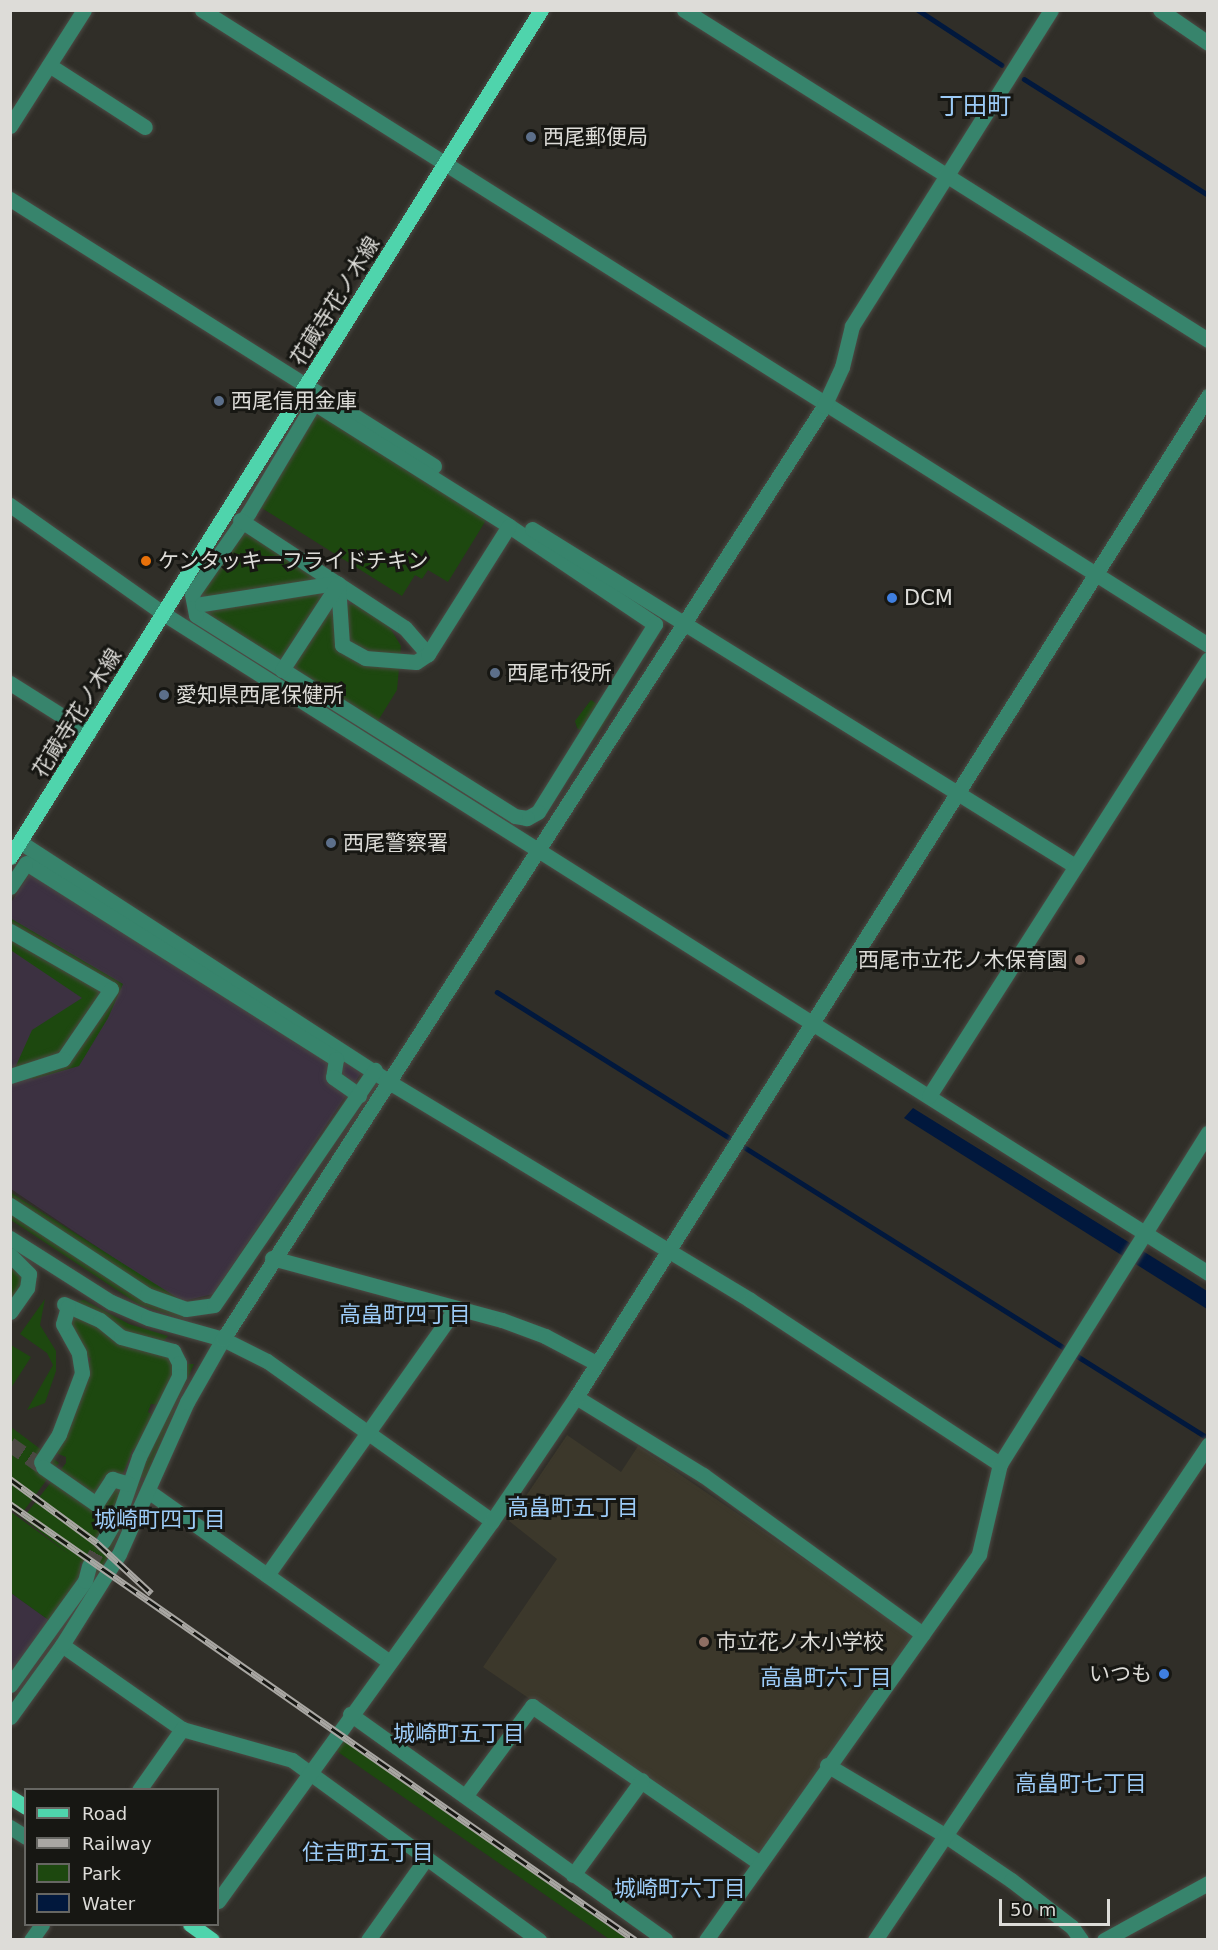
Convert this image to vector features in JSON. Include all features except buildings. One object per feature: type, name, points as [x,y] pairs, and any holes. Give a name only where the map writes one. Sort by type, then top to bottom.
[{"type":"main road","name":"花蔵寺花ノ木線","points":[[10,857],[542,10]]},
{"type":"main road","points":[[10,1797],[24,1806]]},
{"type":"main road","points":[[195,1930],[212,1940]]},
{"type":"street","points":[[10,126],[84,10]]},
{"type":"street","points":[[202,10],[824,406],[1208,645]]},
{"type":"street","points":[[684,10],[1208,340]]},
{"type":"street","points":[[10,1717],[62,1645],[119,1554],[187,1402],[272,1258],[389,1082],[824,406],[842,367],[852,326],[1051,10]]},
{"type":"street","points":[[1160,10],[1208,43]]},
{"type":"street","points":[[49,65],[146,127]]},
{"type":"street","points":[[10,199],[684,624],[1075,866]]},
{"type":"street","points":[[219,1900],[388,1661],[492,1521],[576,1397],[814,1024],[957,792],[1208,396]]},
{"type":"street","points":[[314,404],[509,526],[655,624],[538,812],[527,818],[515,816],[196,615],[192,594],[240,520],[254,504],[314,404]]},
{"type":"street","points":[[10,505],[164,614],[1208,1273]]},
{"type":"street","points":[[240,520],[405,628],[428,654]]},
{"type":"street","points":[[337,583],[342,645],[348,651],[365,658],[416,662],[428,654],[509,526]]},
{"type":"street","points":[[202,604],[337,583]]},
{"type":"street","points":[[282,670],[337,583]]},
{"type":"street","points":[[929,1096],[1208,658]]},
{"type":"street","points":[[10,683],[89,733]]},
{"type":"street","points":[[20,842],[375,1070],[389,1082],[750,1300],[1000,1464]]},
{"type":"street","points":[[10,887],[25,864],[336,1059],[333,1077],[358,1095]]},
{"type":"street","points":[[10,931],[111,989],[63,1059],[10,1076]]},
{"type":"street","points":[[10,1205],[147,1295],[177,1308],[201,1309],[220,1300],[375,1070]]},
{"type":"street","points":[[706,1940],[979,1554],[1000,1464],[1208,1133]]},
{"type":"street","points":[[10,1238],[111,1302],[148,1318],[223,1340],[267,1360],[492,1521]]},
{"type":"street","points":[[10,1255],[28,1271],[29,1279],[10,1312]]},
{"type":"street","points":[[272,1258],[456,1308],[545,1336],[596,1363]]},
{"type":"street","points":[[103,1541],[117,1517],[129,1484],[179,1376],[179,1363],[173,1351],[121,1337],[96,1317],[66,1306],[63,1324],[79,1353],[82,1373],[59,1434],[42,1465],[117,1517]]},
{"type":"street","points":[[267,1575],[456,1308]]},
{"type":"street","points":[[576,1397],[703,1475],[923,1634]]},
{"type":"street","points":[[875,1940],[1208,1445]]},
{"type":"street","points":[[96,1503],[112,1479],[129,1484]]},
{"type":"street","points":[[148,1491],[388,1661]]},
{"type":"street","points":[[10,1685],[85,1581],[89,1566]]},
{"type":"street","points":[[62,1645],[182,1729],[292,1760],[534,1938]]},
{"type":"street","points":[[466,1795],[532,1706],[760,1863]]},
{"type":"street","points":[[350,1714],[666,1940]]},
{"type":"street","points":[[140,1788],[182,1729]]},
{"type":"street","points":[[827,1766],[946,1836],[1020,1887],[1072,1927],[1081,1940]]},
{"type":"street","points":[[573,1875],[642,1780]]},
{"type":"street","points":[[10,1827],[24,1836]]},
{"type":"street","points":[[368,1940],[425,1860]]},
{"type":"street","points":[[1104,1940],[1126,1936],[1208,1883]]},
{"type":"street","points":[[32,1940],[41,1926]]},
{"type":"shaded area","points":[[39,860],[365,1067],[213,1294],[179,1302],[11,1189],[10,904]]},
{"type":"shaded area","name":"市立花ノ木小学校","points":[[567,1435],[621,1472],[638,1446],[916,1635],[760,1856],[483,1667],[557,1559],[509,1521]]},
{"type":"shaded area","points":[[11,1593],[50,1621],[11,1677]]},
{"type":"green space","points":[[315,412],[488,517],[448,582],[428,570],[422,579],[415,575],[402,596],[257,505]]},
{"type":"green space","points":[[237,514],[345,580],[329,606],[359,604],[380,617],[392,631],[401,646],[397,690],[376,724],[283,676],[194,617],[186,596]]},
{"type":"green space","points":[[591,700],[611,713],[594,740],[577,728],[575,721]]},
{"type":"green space","points":[[10,918],[123,984],[108,1018],[79,1066],[33,1079],[15,1068],[32,1030],[82,998],[12,951]]},
{"type":"green space","points":[[10,1192],[187,1304],[183,1319],[138,1304],[11,1220]]},
{"type":"green space","points":[[11,1259],[19,1266],[24,1286],[11,1306]]},
{"type":"green space","points":[[45,1299],[40,1325],[56,1351],[56,1371],[45,1403],[27,1410],[53,1365],[47,1353],[20,1334]]},
{"type":"green space","points":[[84,1300],[129,1324],[168,1336],[162,1342],[175,1364],[194,1364],[175,1407],[151,1404],[148,1412],[152,1415],[137,1450],[133,1449],[122,1476],[110,1476],[142,1481],[126,1517],[110,1507],[127,1519],[98,1576],[80,1562],[80,1579],[50,1621],[11,1593],[11,1512],[70,1555],[23,1518],[66,1463],[66,1457],[56,1453],[91,1358],[84,1357],[65,1324],[77,1301]]},
{"type":"green space","points":[[11,1345],[31,1357],[11,1388]]},
{"type":"green space","points":[[175,1409],[145,1478],[130,1474],[156,1410]]},
{"type":"green space","points":[[11,1427],[59,1463],[20,1516],[11,1509]]},
{"type":"green space","points":[[343,1740],[627,1939],[609,1939],[335,1750]]},
{"type":"water","points":[[913,1108],[1207,1291],[1207,1309],[904,1118]]},
{"type":"waterway","points":[[918,10],[1002,65]]},
{"type":"waterway","points":[[1024,79],[1208,195]]},
{"type":"waterway","points":[[497,992],[1208,1438]]},
{"type":"tunnel","points":[[10,1444],[43,1467]]},
{"type":"tunnel","points":[[89,1566],[103,1541]]},
{"type":"railway","points":[[10,1479],[97,1543],[151,1593]]},
{"type":"railway","points":[[10,1504],[635,1940]]},
{"type":"place","name":"西尾郵便局","points":[[531,137]]},
{"type":"place","name":"西尾信用金庫","points":[[219,401]]},
{"type":"place","name":"ケンタッキーフライドチキン","points":[[146,561]]},
{"type":"place","name":"DCM","points":[[892,598]]},
{"type":"place","name":"西尾市役所","points":[[495,673]]},
{"type":"place","name":"愛知県西尾保健所","points":[[164,695]]},
{"type":"place","name":"西尾警察署","points":[[331,843]]},
{"type":"place","name":"西尾市立花ノ木保育園","points":[[1080,960]]},
{"type":"place","name":"市立花ノ木小学校","points":[[704,1642]]},
{"type":"place","name":"いつも","points":[[1164,1674]]},
{"type":"district","name":"丁田町","points":[[975,107]]},
{"type":"district","name":"高畠町四丁目","points":[[405,1315]]},
{"type":"district","name":"高畠町五丁目","points":[[573,1508]]},
{"type":"district","name":"城崎町四丁目","points":[[160,1520]]},
{"type":"district","name":"高畠町六丁目","points":[[826,1678]]},
{"type":"district","name":"城崎町五丁目","points":[[459,1734]]},
{"type":"district","name":"高畠町七丁目","points":[[1081,1784]]},
{"type":"district","name":"住吉町五丁目","points":[[368,1853]]},
{"type":"district","name":"城崎町六丁目","points":[[680,1889]]}]
